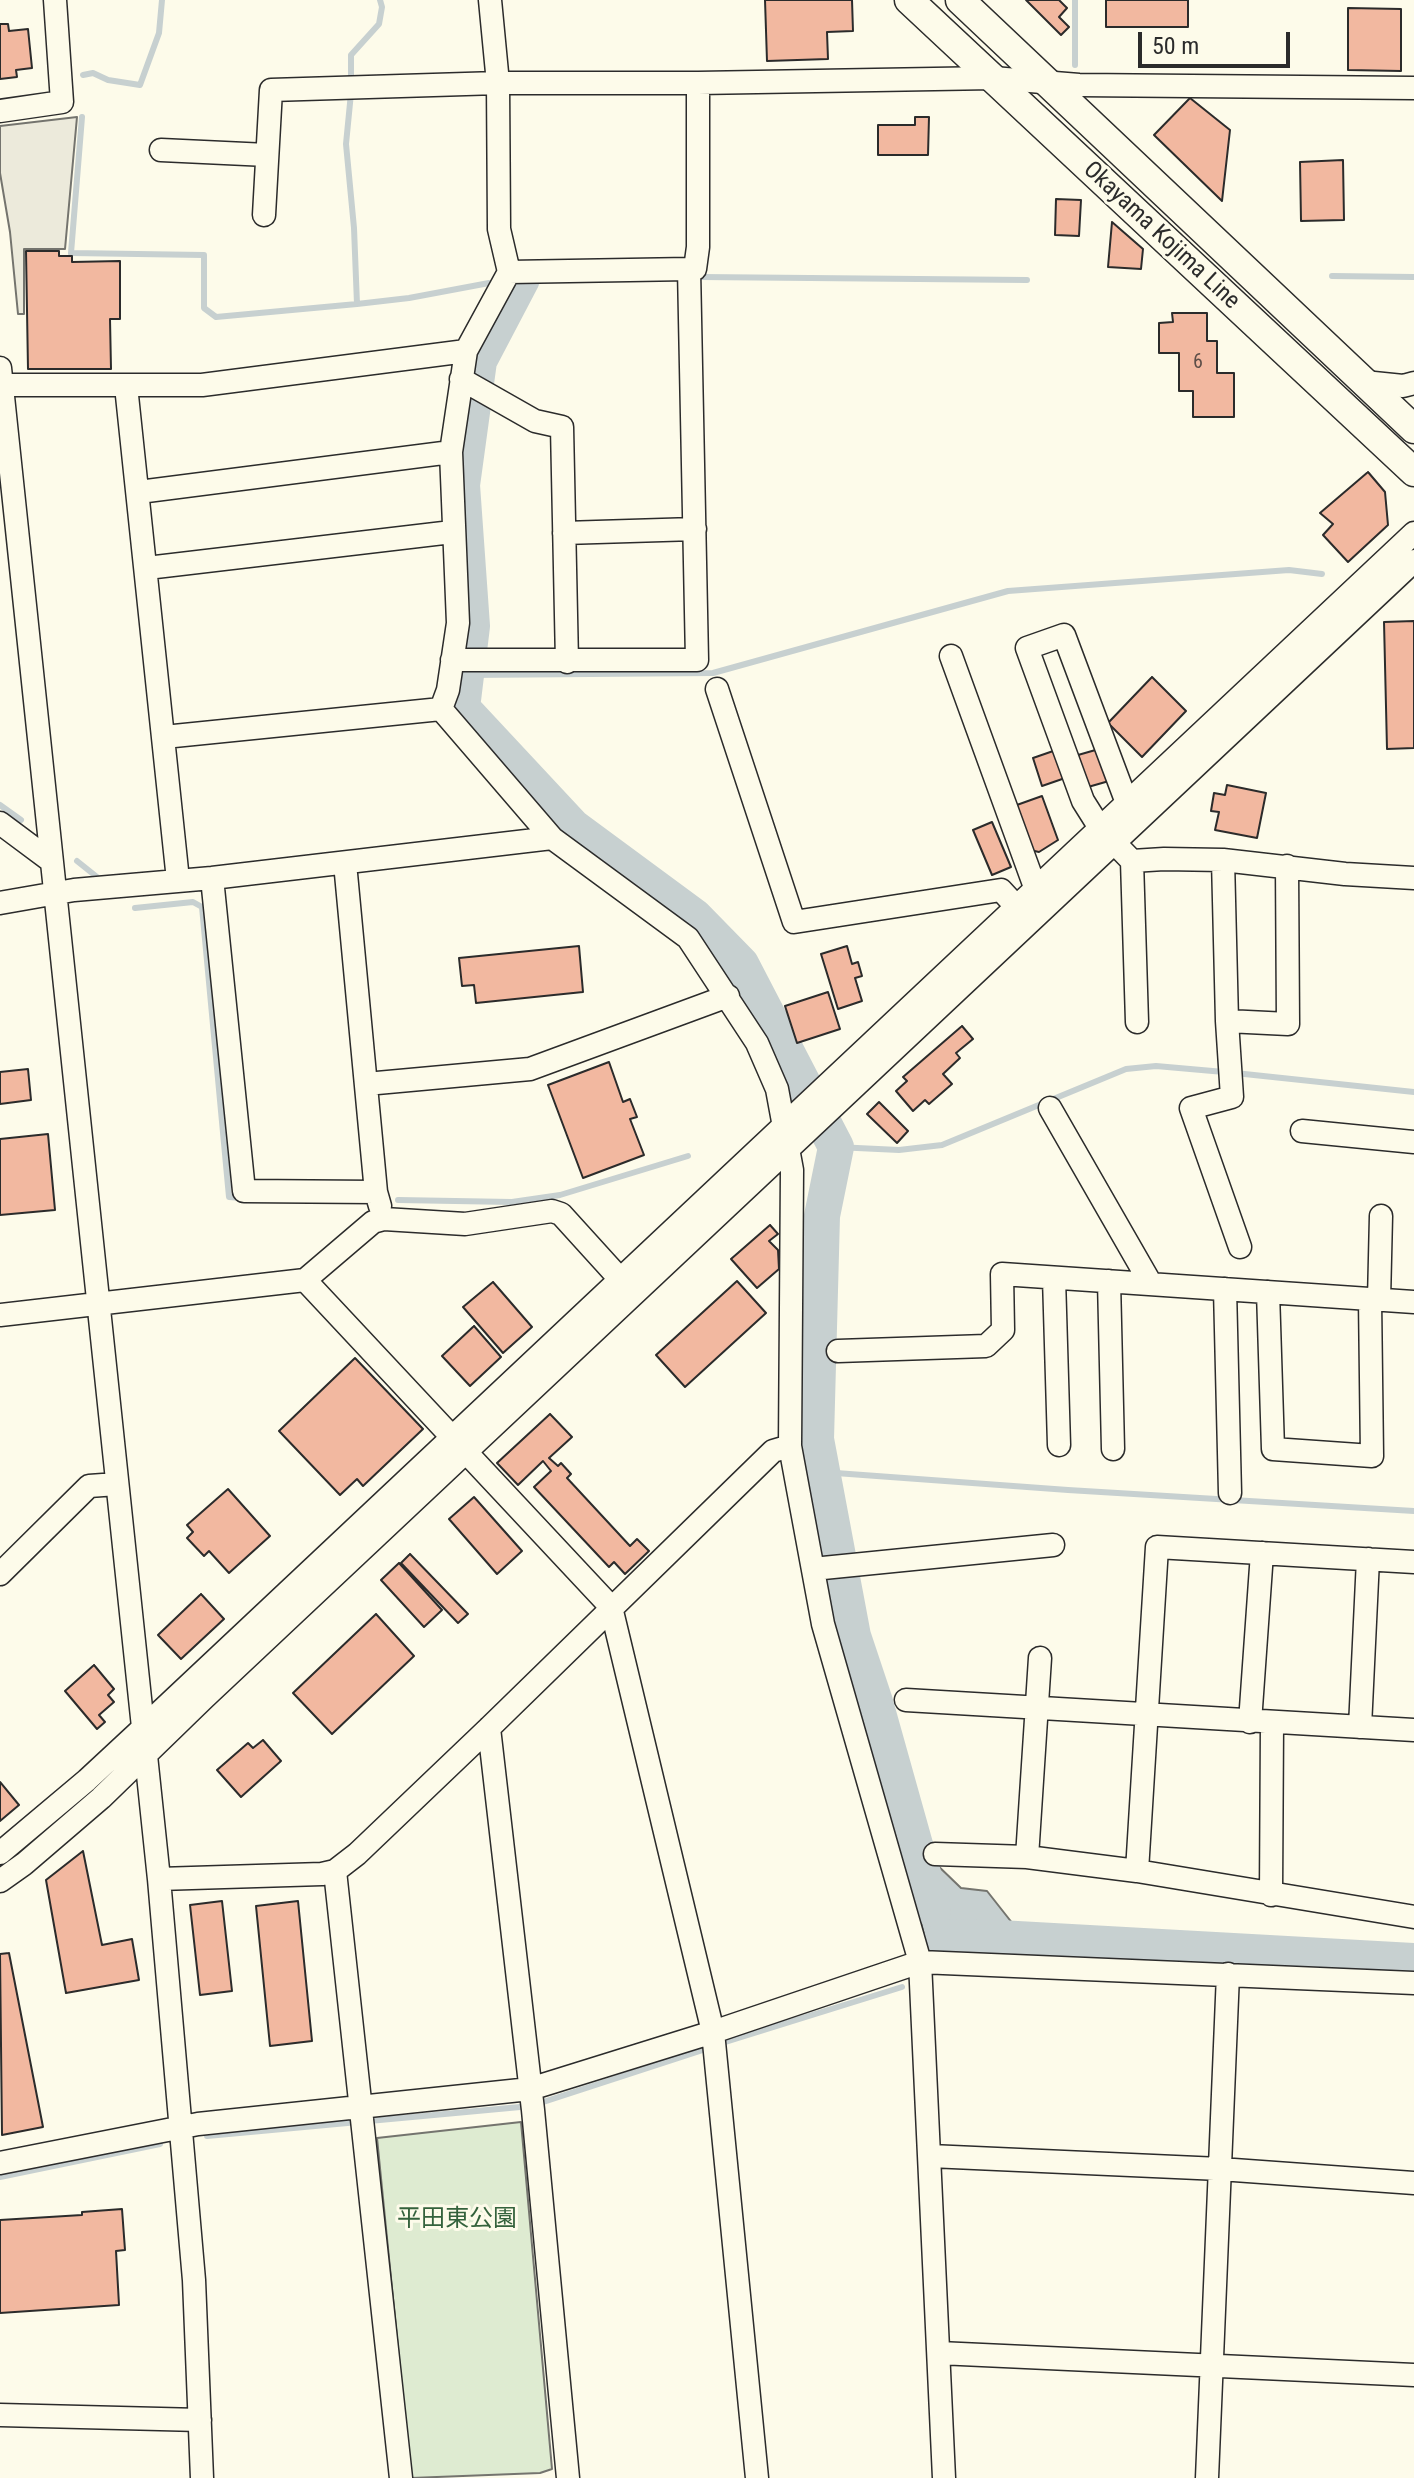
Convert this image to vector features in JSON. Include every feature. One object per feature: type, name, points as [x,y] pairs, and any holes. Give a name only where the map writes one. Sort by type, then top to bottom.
[{"type":"main road","name":"Okayama Kojima Line","points":[[909,0],[1411,463]]},
{"type":"main road","name":"Okayama Kojima Line","points":[[960,0],[1414,429]]},
{"type":"street","points":[[0,111],[62,102],[55,0]]},
{"type":"street","points":[[441,709],[462,660],[452,532],[451,452],[471,385],[466,351],[509,272],[499,229],[498,83],[490,0]]},
{"type":"street","points":[[264,215],[271,90],[498,83],[993,78],[1079,85],[1414,88]]},
{"type":"street","points":[[509,272],[695,269],[698,247],[698,83]]},
{"type":"street","points":[[161,150],[267,155]]},
{"type":"street","points":[[462,660],[697,660],[689,269]]},
{"type":"street","points":[[202,2478],[194,2280],[159,1879],[1,379],[126,386],[202,385],[466,351]]},
{"type":"street","points":[[1364,382],[1403,386],[1414,383]]},
{"type":"street","points":[[471,385],[535,421],[562,427],[567,662]]},
{"type":"street","points":[[126,386],[178,880]]},
{"type":"street","points":[[139,492],[451,452]]},
{"type":"street","points":[[564,533],[695,529]]},
{"type":"street","points":[[147,568],[452,532]]},
{"type":"street","points":[[0,1853],[87,1780],[789,1151],[839,1104],[1023,914],[1035,887],[1108,836],[1127,803],[1414,533]]},
{"type":"street","points":[[0,1881],[101,1798],[459,1444],[620,1279],[828,1082],[1023,914],[1414,561]]},
{"type":"street","points":[[1127,803],[1064,635],[1027,648],[1083,801],[1108,836],[1132,861],[1137,1022]]},
{"type":"street","points":[[951,656],[1035,887]]},
{"type":"street","points":[[717,689],[794,922],[1001,890],[1023,914]]},
{"type":"street","points":[[164,737],[441,709]]},
{"type":"street","points":[[441,709],[552,838],[688,938],[757,1043],[777,1089],[792,1170],[790,1446],[819,1569],[823,1624],[920,1962],[944,2478]]},
{"type":"street","points":[[0,823],[51,861]]},
{"type":"street","points":[[0,903],[55,894],[552,838]]},
{"type":"street","points":[[1132,861],[1223,860],[1345,874],[1414,878]]},
{"type":"street","points":[[1223,860],[1232,1097],[1191,1108],[1240,1247]]},
{"type":"street","points":[[345,863],[376,1192],[384,1219]]},
{"type":"street","points":[[1227,1021],[1288,1024],[1287,866]]},
{"type":"street","points":[[212,878],[244,1191],[376,1192]]},
{"type":"street","points":[[366,1084],[530,1069],[728,996]]},
{"type":"street","points":[[1050,1108],[1151,1284]]},
{"type":"street","points":[[1302,1131],[1414,1142]]},
{"type":"street","points":[[0,1315],[305,1280],[373,1222],[384,1219],[465,1224],[552,1211],[561,1214],[620,1279]]},
{"type":"street","points":[[1268,1292],[1273,1449],[1372,1456],[1374,1299],[1381,1216]]},
{"type":"street","points":[[838,1351],[986,1346],[1003,1330],[1002,1274],[1414,1302]]},
{"type":"street","points":[[1054,1278],[1059,1445]]},
{"type":"street","points":[[305,1280],[611,1607],[714,2041],[757,2478]]},
{"type":"street","points":[[1109,1281],[1113,1449]]},
{"type":"street","points":[[1225,1289],[1230,1493]]},
{"type":"street","points":[[159,1879],[322,1874],[335,1871],[357,1854],[489,1728],[773,1451],[790,1446]]},
{"type":"street","points":[[0,1574],[89,1486],[117,1484]]},
{"type":"street","points":[[819,1569],[1053,1545]]},
{"type":"street","points":[[1137,1871],[1157,1547],[1414,1562]]},
{"type":"street","points":[[1262,1553],[1261,1722],[1271,1895]]},
{"type":"street","points":[[1360,1727],[1368,1559]]},
{"type":"street","points":[[1027,1857],[1040,1658]]},
{"type":"street","points":[[906,1700],[1414,1730]]},
{"type":"street","points":[[489,1728],[531,2099],[568,2478]]},
{"type":"street","points":[[935,1854],[1027,1857],[1137,1871],[1414,1917]]},
{"type":"street","points":[[335,1871],[401,2478]]},
{"type":"street","points":[[0,2163],[180,2127],[362,2118],[531,2099],[714,2041],[920,1962],[1414,1983]]},
{"type":"street","points":[[1207,2478],[1228,1974]]},
{"type":"street","points":[[930,2156],[1220,2169],[1414,2183]]},
{"type":"street","points":[[939,2353],[1414,2375]]},
{"type":"street","points":[[0,2415],[200,2420]]},
{"type":"green space","name":"平田東公園","points":[[521,2122],[552,2469],[540,2473],[411,2478],[377,2138]]},
{"type":"shaded area","points":[[77,117],[65,249],[24,249],[24,314],[18,314],[10,232],[0,173],[0,126]]},
{"type":"shaded area","points":[[932,1860],[961,1888],[987,1891],[1013,1924],[1015,1958],[942,1954],[927,1947],[907,1866]]},
{"type":"building","points":[[765,0],[852,0],[853,31],[827,32],[828,59],[767,61]]},
{"type":"building","points":[[1026,0],[1059,0],[1067,8],[1059,17],[1069,27],[1061,35]]},
{"type":"building","points":[[1106,0],[1188,0],[1188,27],[1106,27]]},
{"type":"building","points":[[1348,8],[1401,9],[1401,71],[1348,70]]},
{"type":"building","points":[[0,24],[8,24],[9,31],[28,29],[32,68],[16,70],[17,77],[0,79]]},
{"type":"building","points":[[1190,98],[1230,130],[1222,201],[1154,135]]},
{"type":"building","points":[[915,117],[929,117],[928,155],[878,155],[878,125],[915,125]]},
{"type":"building","points":[[1343,160],[1344,220],[1301,221],[1300,162]]},
{"type":"building","points":[[1056,199],[1081,200],[1079,236],[1055,235]]},
{"type":"building","points":[[1112,222],[1143,249],[1141,269],[1108,267]]},
{"type":"building","points":[[26,251],[59,251],[59,256],[72,256],[72,262],[120,261],[120,319],[110,319],[111,369],[28,369]]},
{"type":"building","points":[[1172,313],[1207,313],[1207,341],[1217,341],[1217,373],[1234,373],[1234,417],[1193,417],[1193,391],[1179,391],[1179,353],[1159,353],[1159,323],[1173,322]]},
{"type":"building","points":[[1368,472],[1385,492],[1388,525],[1348,562],[1323,535],[1333,524],[1320,513]]},
{"type":"building","points":[[1414,621],[1414,748],[1387,749],[1384,622]]},
{"type":"building","points":[[1152,677],[1186,711],[1142,757],[1108,723]]},
{"type":"building","points":[[1059,749],[1068,777],[1042,786],[1033,758]]},
{"type":"building","points":[[1099,749],[1109,781],[1088,787],[1078,755]]},
{"type":"building","points":[[1227,785],[1266,793],[1257,838],[1215,830],[1219,812],[1211,811],[1214,793],[1225,795]]},
{"type":"building","points":[[1042,796],[1058,840],[1039,852],[1030,850],[1014,806]]},
{"type":"building","points":[[992,822],[1011,867],[992,875],[973,830]]},
{"type":"building","points":[[579,946],[583,992],[476,1003],[474,985],[462,986],[459,958]]},
{"type":"building","points":[[847,946],[852,964],[858,962],[862,976],[855,978],[862,1001],[838,1009],[821,954]]},
{"type":"building","points":[[828,992],[840,1029],[797,1043],[785,1006]]},
{"type":"building","points":[[962,1026],[973,1039],[956,1053],[960,1058],[943,1074],[952,1084],[929,1104],[925,1100],[913,1111],[896,1091],[907,1081],[903,1077]]},
{"type":"building","points":[[609,1062],[623,1102],[630,1099],[637,1117],[630,1119],[644,1155],[583,1178],[548,1085]]},
{"type":"building","points":[[28,1069],[31,1100],[0,1104],[0,1072]]},
{"type":"building","points":[[879,1102],[908,1131],[897,1143],[867,1114]]},
{"type":"building","points":[[48,1134],[55,1210],[0,1215],[0,1139]]},
{"type":"building","points":[[770,1225],[778,1234],[769,1241],[778,1250],[779,1269],[757,1288],[731,1259]]},
{"type":"building","points":[[737,1281],[766,1313],[685,1387],[656,1355]]},
{"type":"building","points":[[493,1282],[532,1327],[503,1353],[463,1307]]},
{"type":"building","points":[[474,1326],[501,1357],[470,1386],[442,1356]]},
{"type":"building","points":[[355,1358],[423,1429],[363,1486],[357,1479],[340,1495],[279,1431]]},
{"type":"building","points":[[550,1414],[572,1437],[549,1458],[558,1466],[561,1463],[571,1474],[567,1478],[630,1546],[637,1539],[649,1551],[625,1574],[614,1562],[609,1567],[534,1487],[551,1471],[543,1461],[518,1485],[497,1463]]},
{"type":"building","points":[[228,1489],[270,1536],[229,1573],[209,1551],[204,1556],[187,1538],[193,1532],[187,1525]]},
{"type":"building","points":[[474,1497],[522,1551],[497,1574],[449,1519]]},
{"type":"building","points":[[410,1554],[468,1614],[458,1623],[401,1563]]},
{"type":"building","points":[[399,1563],[442,1610],[424,1627],[381,1580]]},
{"type":"building","points":[[201,1594],[224,1619],[181,1659],[158,1635]]},
{"type":"building","points":[[376,1614],[414,1656],[332,1734],[293,1693]]},
{"type":"building","points":[[94,1665],[114,1689],[108,1695],[114,1702],[99,1715],[105,1722],[97,1729],[65,1691]]},
{"type":"building","points":[[263,1740],[281,1761],[241,1797],[217,1770],[248,1743],[253,1748]]},
{"type":"building","points":[[0,1782],[19,1805],[0,1821]]},
{"type":"building","points":[[83,1851],[102,1945],[132,1939],[139,1980],[66,1993],[46,1880]]},
{"type":"building","points":[[222,1901],[232,1991],[200,1995],[190,1905]]},
{"type":"building","points":[[298,1901],[312,2041],[270,2046],[256,1906]]},
{"type":"building","points":[[9,1953],[43,2127],[2,2135],[0,1954]]},
{"type":"building","points":[[122,2209],[125,2250],[116,2251],[119,2305],[0,2313],[0,2220]]},
{"type":"waterway","points":[[83,75],[93,73],[108,80],[140,85],[159,33],[162,0]]},
{"type":"waterway","points":[[351,78],[351,55],[379,24],[380,0]]},
{"type":"waterway","points":[[1075,0],[1075,65]]},
{"type":"waterway","points":[[351,93],[346,144],[357,304],[489,283]]},
{"type":"waterway","points":[[82,117],[71,253],[204,255],[204,308],[216,317],[357,304]]},
{"type":"waterway","points":[[1332,276],[1414,277]]},
{"type":"waterway","points":[[701,277],[1027,280]]},
{"type":"waterway","points":[[522,279],[479,361],[462,485],[472,626],[462,708],[573,827],[695,917],[741,964],[836,1147],[822,1216],[816,1439],[853,1636],[875,1702],[933,1909]]},
{"type":"waterway","points":[[467,675],[713,673],[1008,591],[1289,570],[1322,574]]},
{"type":"waterway","points":[[0,805],[21,820]]},
{"type":"waterway","points":[[77,861],[97,877]]},
{"type":"waterway","points":[[135,908],[193,902],[202,907],[229,1197],[241,1198]]},
{"type":"waterway","points":[[836,1147],[899,1150],[942,1145],[1126,1069],[1156,1066],[1224,1072]]},
{"type":"waterway","points":[[1235,1073],[1414,1092]]},
{"type":"waterway","points":[[398,1200],[512,1202],[560,1195],[688,1156]]},
{"type":"waterway","points":[[822,1472],[1414,1511]]},
{"type":"waterway","points":[[933,1951],[944,1938],[981,1937],[1414,1961]]},
{"type":"waterway","points":[[719,2044],[902,1987]]},
{"type":"waterway","points":[[207,2136],[531,2106],[709,2048]]},
{"type":"waterway","points":[[0,2177],[160,2144]]}]
